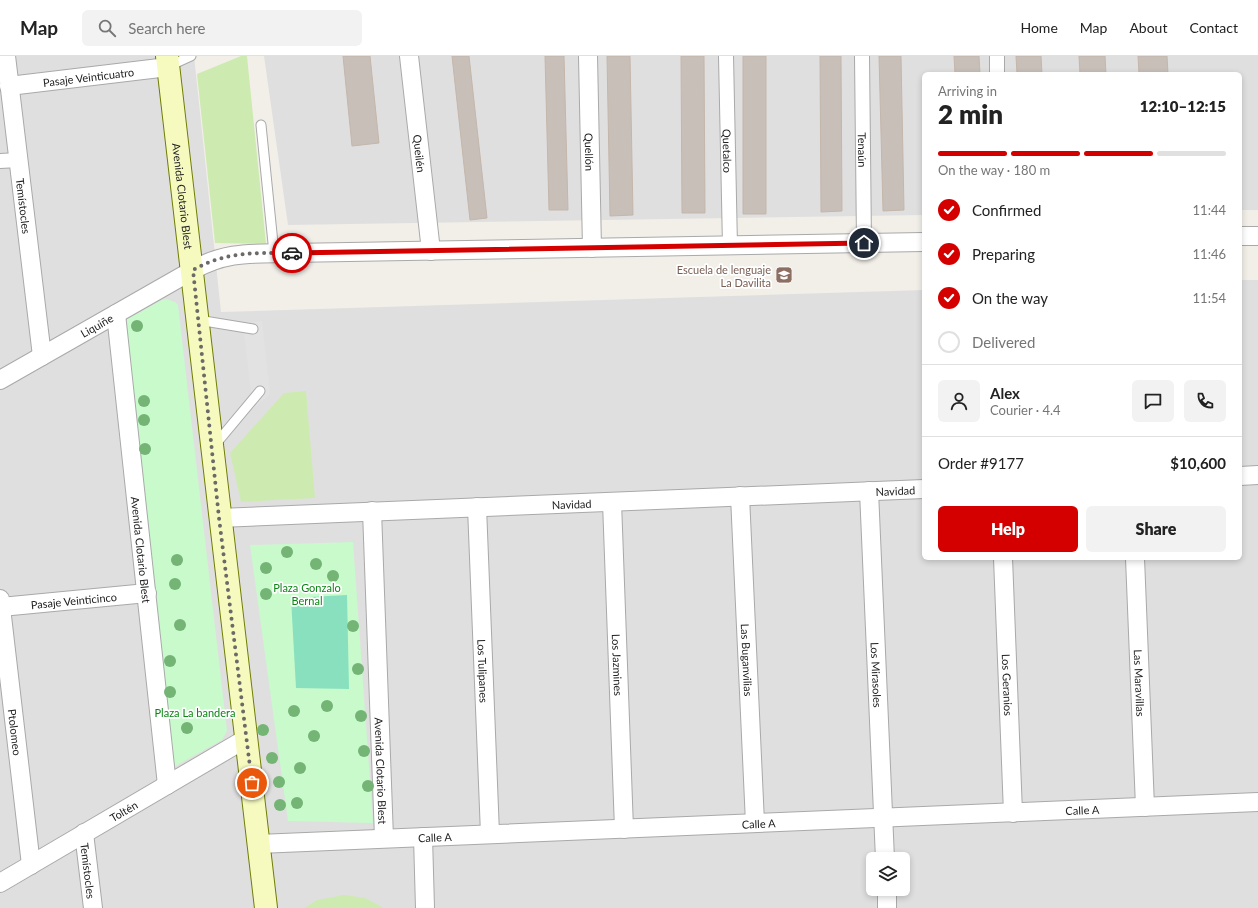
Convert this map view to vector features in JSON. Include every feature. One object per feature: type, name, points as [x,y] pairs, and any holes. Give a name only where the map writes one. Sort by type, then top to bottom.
[{"type":"main road","name":"Avenida Clotario Blest","points":[[167,61],[193,270],[219,518],[247,738],[266,908]]},
{"type":"street","name":"Temístocles","points":[[6,56],[42,356]]},
{"type":"street","name":"Queilén","points":[[409,56],[431,251]]},
{"type":"street","name":"Quellón","points":[[588,56],[592,248]]},
{"type":"street","name":"Quetalco","points":[[726,56],[730,246]]},
{"type":"street","name":"Tenaún","points":[[862,56],[864,243]]},
{"type":"street","points":[[997,56],[997,72]]},
{"type":"street","name":"Pasaje Veinticuatro","points":[[9,86],[167,61]]},
{"type":"street","points":[[0,161],[18,160]]},
{"type":"street","points":[[1242,236],[1258,236]]},
{"type":"street","name":"Liquiñe","points":[[0,380],[207,262],[224,256],[274,253],[922,242]]},
{"type":"street","name":"Avenida Clotario Blest","points":[[116,314],[147,593],[166,785]]},
{"type":"street","points":[[1242,476],[1258,475]]},
{"type":"street","name":"Navidad","points":[[219,518],[922,489]]},
{"type":"street","name":"Los Mirasoles","points":[[869,491],[885,852]]},
{"type":"street","name":"Las Buganvilias","points":[[740,496],[755,823]]},
{"type":"street","name":"Los Jazmines","points":[[612,502],[624,829]]},
{"type":"street","name":"Los Tulipanes","points":[[477,507],[490,834]]},
{"type":"street","name":"Avenida Clotario Blest","points":[[372,512],[384,838]]},
{"type":"street","name":"Los Geranios","points":[[1003,560],[1014,813]]},
{"type":"street","name":"Las Maravillas","points":[[1135,560],[1145,807]]},
{"type":"street","name":"Pasaje Veinticinco","points":[[0,603],[147,593]]},
{"type":"street","name":"Ptolomeo","points":[[0,603],[4,662],[31,865]]},
{"type":"street","name":"Toltén","points":[[0,883],[247,738]]},
{"type":"street","name":"Calle A","points":[[258,844],[1258,802]]},
{"type":"street","name":"Temístocles","points":[[84,833],[93,908]]},
{"type":"street","points":[[423,837],[425,908]]},
{"type":"street","points":[[887,896],[888,908]]},
{"type":"lane","points":[[167,61],[191,56]]},
{"type":"lane","points":[[261,125],[274,253]]},
{"type":"lane","points":[[198,320],[253,329]]},
{"type":"lane","points":[[212,448],[260,391]]},
{"type":"shaded area","points":[[0,56],[194,56],[221,312],[922,290],[922,560],[1242,560],[1242,280],[1258,280],[1258,908],[0,908]]},
{"type":"shaded area","points":[[264,56],[1258,56],[1258,210],[1242,210],[1242,72],[922,72],[922,215],[288,225]]},
{"type":"shaded area","points":[[262,321],[270,394],[253,409],[243,323]]},
{"type":"green space","points":[[241,56],[247,56],[266,244],[215,243],[197,74]]},
{"type":"green space","name":"Plaza La bandera","points":[[166,299],[175,302],[178,305],[227,731],[222,740],[172,768],[122,322]]},
{"type":"green space","points":[[306,391],[315,498],[241,502],[230,453],[284,393]]},
{"type":"green space","name":"Plaza Gonzalo Bernal","points":[[353,542],[373,823],[288,821],[250,545]]},
{"type":"green space","points":[[347,595],[349,689],[296,688],[291,598]]},
{"type":"green space","points":[[344,895],[365,898],[384,908],[304,908],[317,900]]},
{"type":"building","points":[[343,56],[370,56],[379,143],[352,146]]},
{"type":"building","points":[[452,56],[469,56],[487,218],[470,220]]},
{"type":"building","points":[[545,56],[564,56],[568,210],[549,210]]},
{"type":"building","points":[[607,56],[630,56],[633,215],[610,216]]},
{"type":"building","points":[[681,56],[704,56],[705,213],[682,213]]},
{"type":"building","points":[[743,56],[766,56],[766,214],[743,214]]},
{"type":"building","points":[[820,56],[841,56],[842,211],[821,212]]},
{"type":"building","points":[[879,56],[901,56],[904,210],[883,211]]},
{"type":"building","points":[[954,56],[979,56],[980,72],[955,72]]},
{"type":"building","points":[[1016,56],[1041,56],[1042,72],[1017,72]]},
{"type":"building","points":[[1079,56],[1105,56],[1106,72],[1080,72]]},
{"type":"building","points":[[1138,56],[1167,56],[1168,72],[1139,72]]},
{"type":"way so far","points":[[252,783],[219,518],[193,270],[207,262],[224,256],[292,253]]},
{"type":"place","name":"Escuela de lenguaje La Davilita","points":[[784,275]]},
{"type":"route","points":[[292,253],[864,243]]}]
